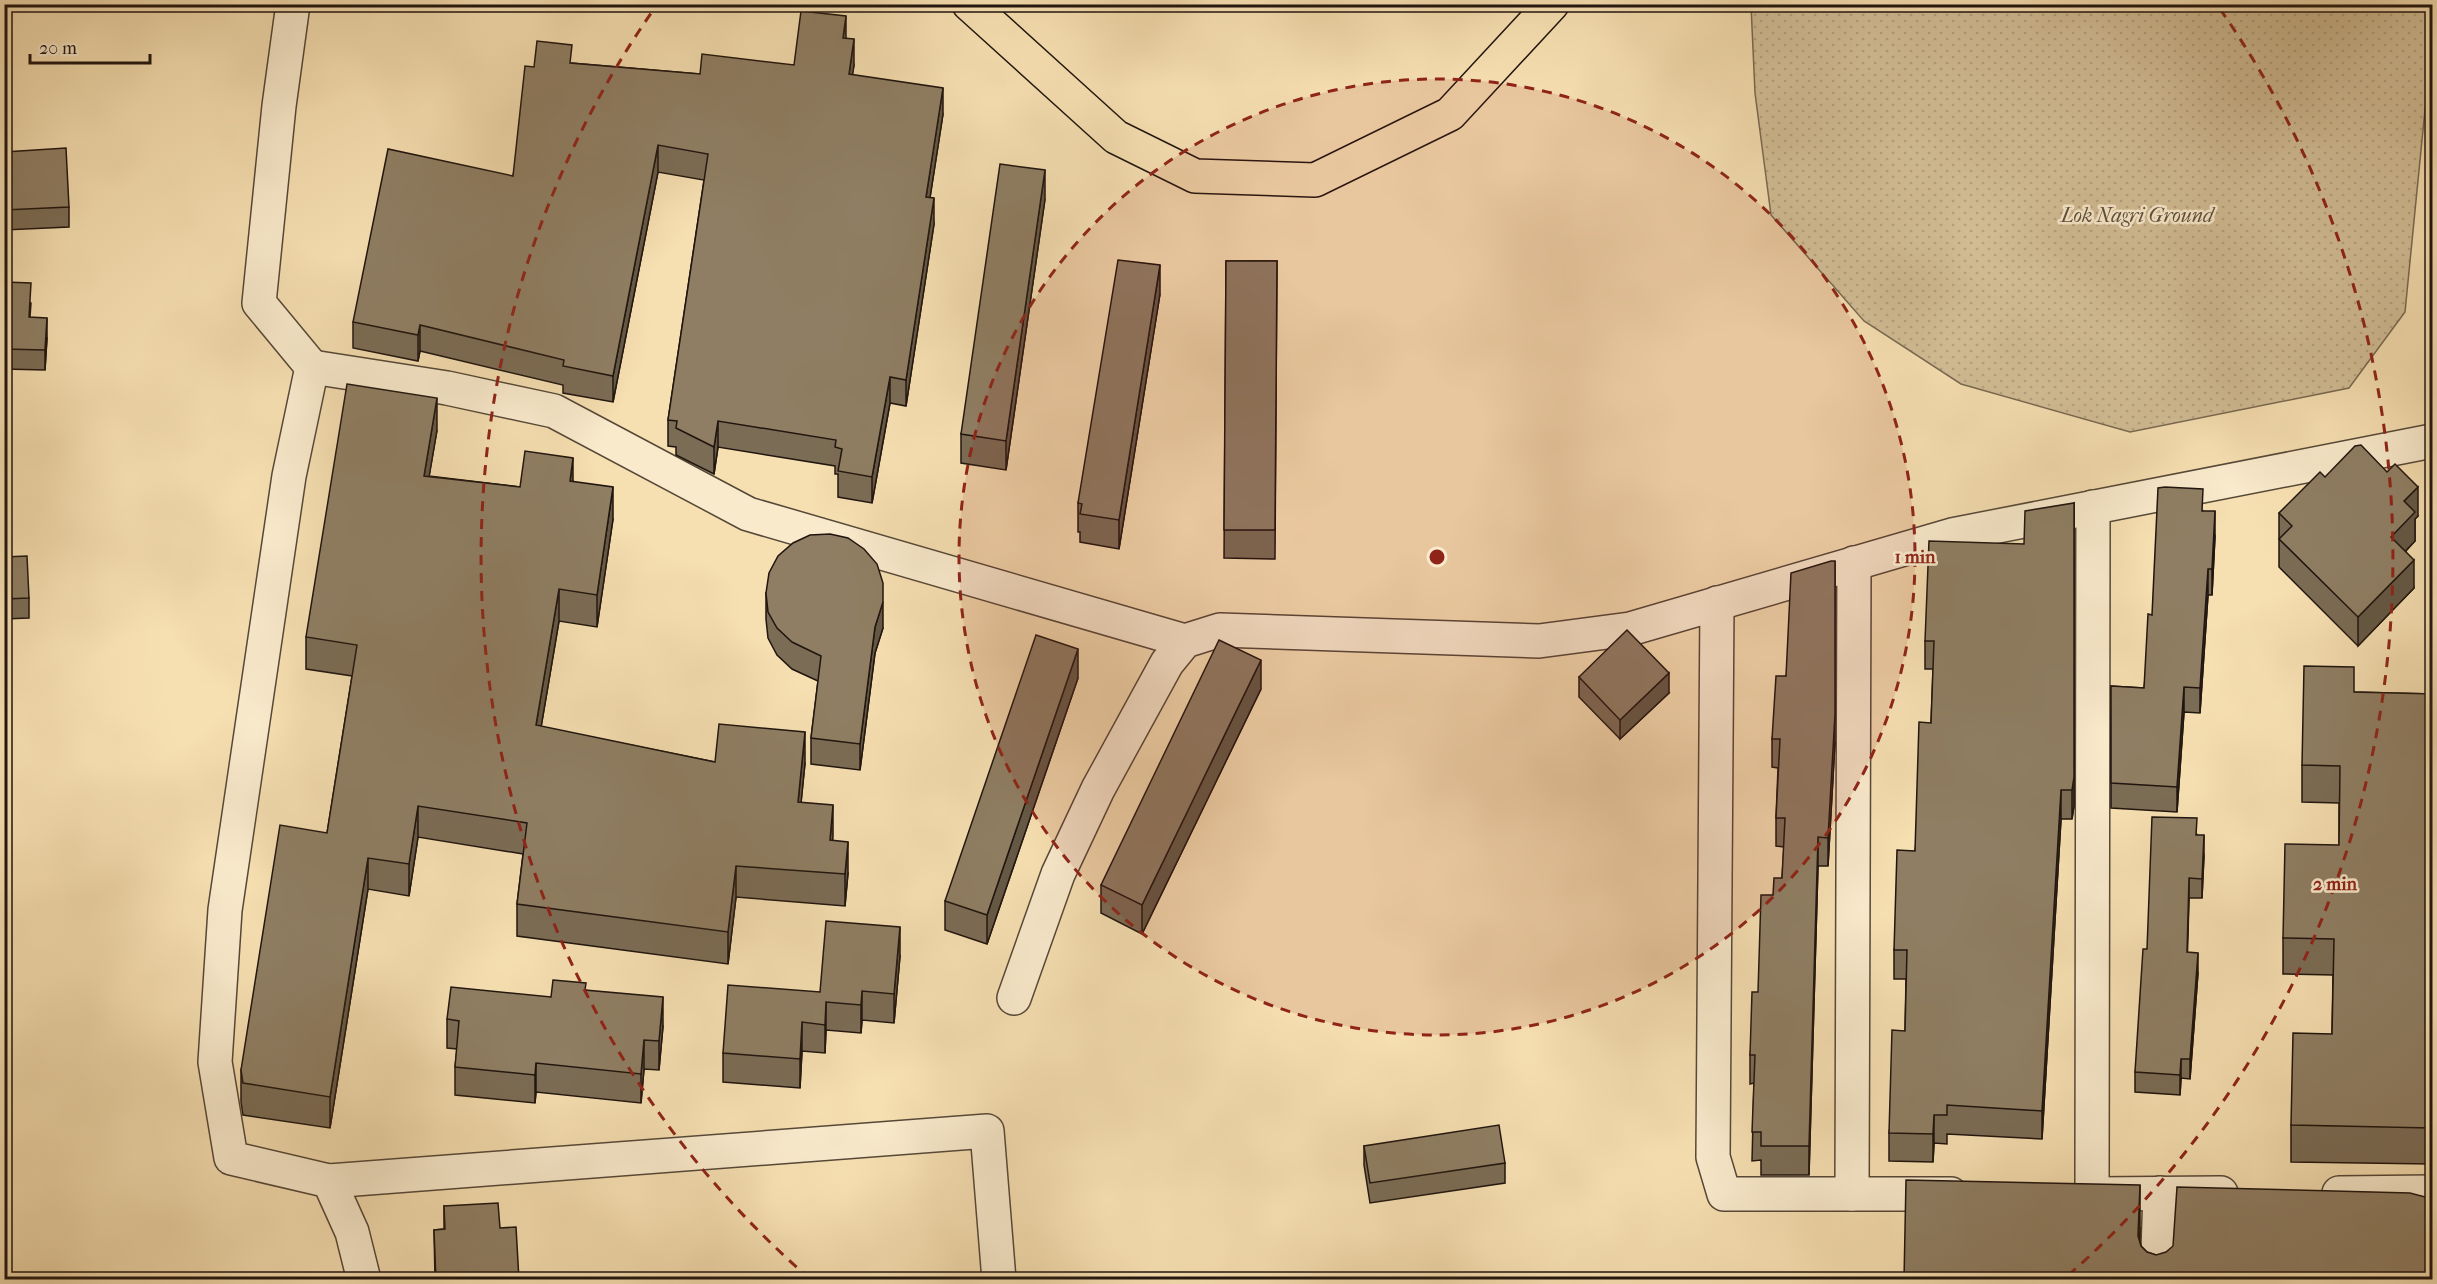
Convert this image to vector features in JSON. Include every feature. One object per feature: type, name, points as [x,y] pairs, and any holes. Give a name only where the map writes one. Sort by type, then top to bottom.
[{"type":"main road","points":[[969,4],[1116,137],[1195,176],[1315,180],[1450,114],[1552,4]]},
{"type":"street","points":[[293,4],[279,106],[259,303],[312,367],[447,388],[554,411],[748,513],[1185,641]]},
{"type":"street","points":[[312,367],[289,476],[242,782],[225,910],[215,1062],[231,1158],[329,1181],[987,1131],[999,1280]]},
{"type":"street","points":[[1014,998],[1058,874],[1098,789],[1167,663],[1185,641],[1220,630],[1539,641],[1630,629],[1952,535],[2433,441]]},
{"type":"street","points":[[2092,1194],[2093,507]]},
{"type":"street","points":[[1852,1194],[1854,563]]},
{"type":"street","points":[[1717,603],[1713,1157],[1724,1194],[1978,1194]]},
{"type":"street","points":[[329,1181],[352,1232],[364,1280]]},
{"type":"street","points":[[2303,1193],[2433,1192]]},
{"type":"street","points":[[2157,1280],[2160,1193]]},
{"type":"street","points":[[2058,1194],[2256,1193]]},
{"type":"green space","name":"Lok Nagri Ground","points":[[1751,5],[2430,5],[2432,39],[2405,312],[2349,388],[2130,432],[1961,384],[1864,321],[1771,215],[1755,93]]},
{"type":"building","points":[[801,11],[846,16],[843,38],[854,39],[849,74],[943,88],[926,197],[934,198],[906,380],[890,377],[872,477],[838,471],[842,449],[835,447],[836,440],[718,421],[714,447],[676,428],[677,421],[668,420],[708,154],[658,145],[613,376],[563,366],[564,360],[420,325],[418,335],[353,322],[388,149],[513,176],[525,66],[534,67],[537,41],[572,45],[570,63],[700,74],[702,54],[794,65]]},
{"type":"building","points":[[66,148],[69,207],[4,210],[4,152]]},
{"type":"building","points":[[1000,164],[1045,170],[1006,441],[961,434]]},
{"type":"building","points":[[1118,260],[1160,265],[1119,520],[1080,514],[1082,504],[1078,503]]},
{"type":"building","points":[[1226,261],[1277,261],[1275,530],[1224,530]]},
{"type":"building","points":[[4,282],[31,283],[29,317],[47,318],[45,350],[4,349]]},
{"type":"building","points":[[347,384],[437,398],[424,476],[520,487],[525,451],[573,458],[570,481],[613,487],[597,595],[559,589],[536,725],[715,762],[719,724],[805,732],[798,802],[833,805],[830,840],[848,842],[845,874],[736,866],[728,932],[517,904],[527,823],[418,806],[409,864],[368,858],[330,1097],[243,1083],[241,1070],[280,825],[327,833],[357,645],[306,637]]},
{"type":"building","points":[[2361,445],[2387,472],[2395,464],[2418,487],[2404,501],[2415,512],[2391,537],[2414,560],[2358,617],[2279,539],[2292,526],[2279,513],[2320,472],[2325,477],[2355,446]]},
{"type":"building","points":[[2158,488],[2203,489],[2202,511],[2215,511],[2212,569],[2208,569],[2200,688],[2184,687],[2177,787],[2111,783],[2111,686],[2144,688],[2148,614],[2152,615]]},
{"type":"building","points":[[2074,503],[2074,777],[2072,790],[2061,790],[2042,1111],[1947,1105],[1947,1115],[1934,1115],[1933,1134],[1889,1133],[1892,1030],[1905,1031],[1907,950],[1894,950],[1897,850],[1915,851],[1919,722],[1931,723],[1934,641],[1925,641],[1929,541],[2024,544],[2025,511]]},
{"type":"building","points":[[830,534],[848,538],[864,549],[877,564],[883,583],[883,602],[875,627],[860,744],[811,738],[821,656],[792,642],[777,628],[768,612],[766,593],[769,573],[778,556],[793,543],[810,535]]},
{"type":"building","points":[[27,556],[29,598],[4,599],[4,557]]},
{"type":"building","points":[[1835,561],[1835,714],[1828,838],[1818,837],[1809,1146],[1761,1146],[1761,1132],[1752,1132],[1755,1055],[1750,1055],[1752,992],[1758,992],[1761,895],[1773,895],[1774,878],[1782,878],[1785,818],[1776,818],[1780,739],[1772,739],[1776,676],[1786,676],[1791,573]]},
{"type":"building","points":[[1627,630],[1669,673],[1620,720],[1579,677]]},
{"type":"building","points":[[1036,635],[1078,649],[987,915],[945,901]]},
{"type":"building","points":[[1219,640],[1261,660],[1142,905],[1101,885]]},
{"type":"building","points":[[2304,666],[2354,667],[2354,692],[2433,694],[2431,1128],[2291,1125],[2293,1033],[2332,1034],[2334,939],[2283,938],[2285,844],[2339,845],[2340,766],[2302,765]]},
{"type":"building","points":[[2152,817],[2197,818],[2196,835],[2204,835],[2202,879],[2189,878],[2187,952],[2198,953],[2190,1059],[2181,1059],[2180,1075],[2135,1072],[2143,949],[2147,949]]},
{"type":"building","points":[[826,921],[900,927],[894,994],[862,991],[861,1005],[826,1002],[825,1025],[802,1022],[800,1059],[723,1053],[728,985],[820,992]]},
{"type":"building","points":[[553,980],[586,983],[585,990],[663,997],[659,1041],[644,1040],[641,1074],[536,1063],[535,1075],[455,1067],[459,1021],[447,1019],[451,987],[551,997]]},
{"type":"building","points":[[1499,1125],[1505,1163],[1370,1183],[1364,1146]]},
{"type":"building","points":[[1906,1180],[2140,1185],[2138,1236],[2141,1246],[2147,1252],[2156,1255],[2166,1252],[2173,1246],[2177,1187],[2410,1193],[2433,1199],[2433,1280],[2268,1278],[2268,1280],[1904,1280]]},
{"type":"building","points":[[498,1203],[500,1228],[516,1227],[519,1280],[436,1280],[434,1230],[445,1229],[444,1206]]}]
